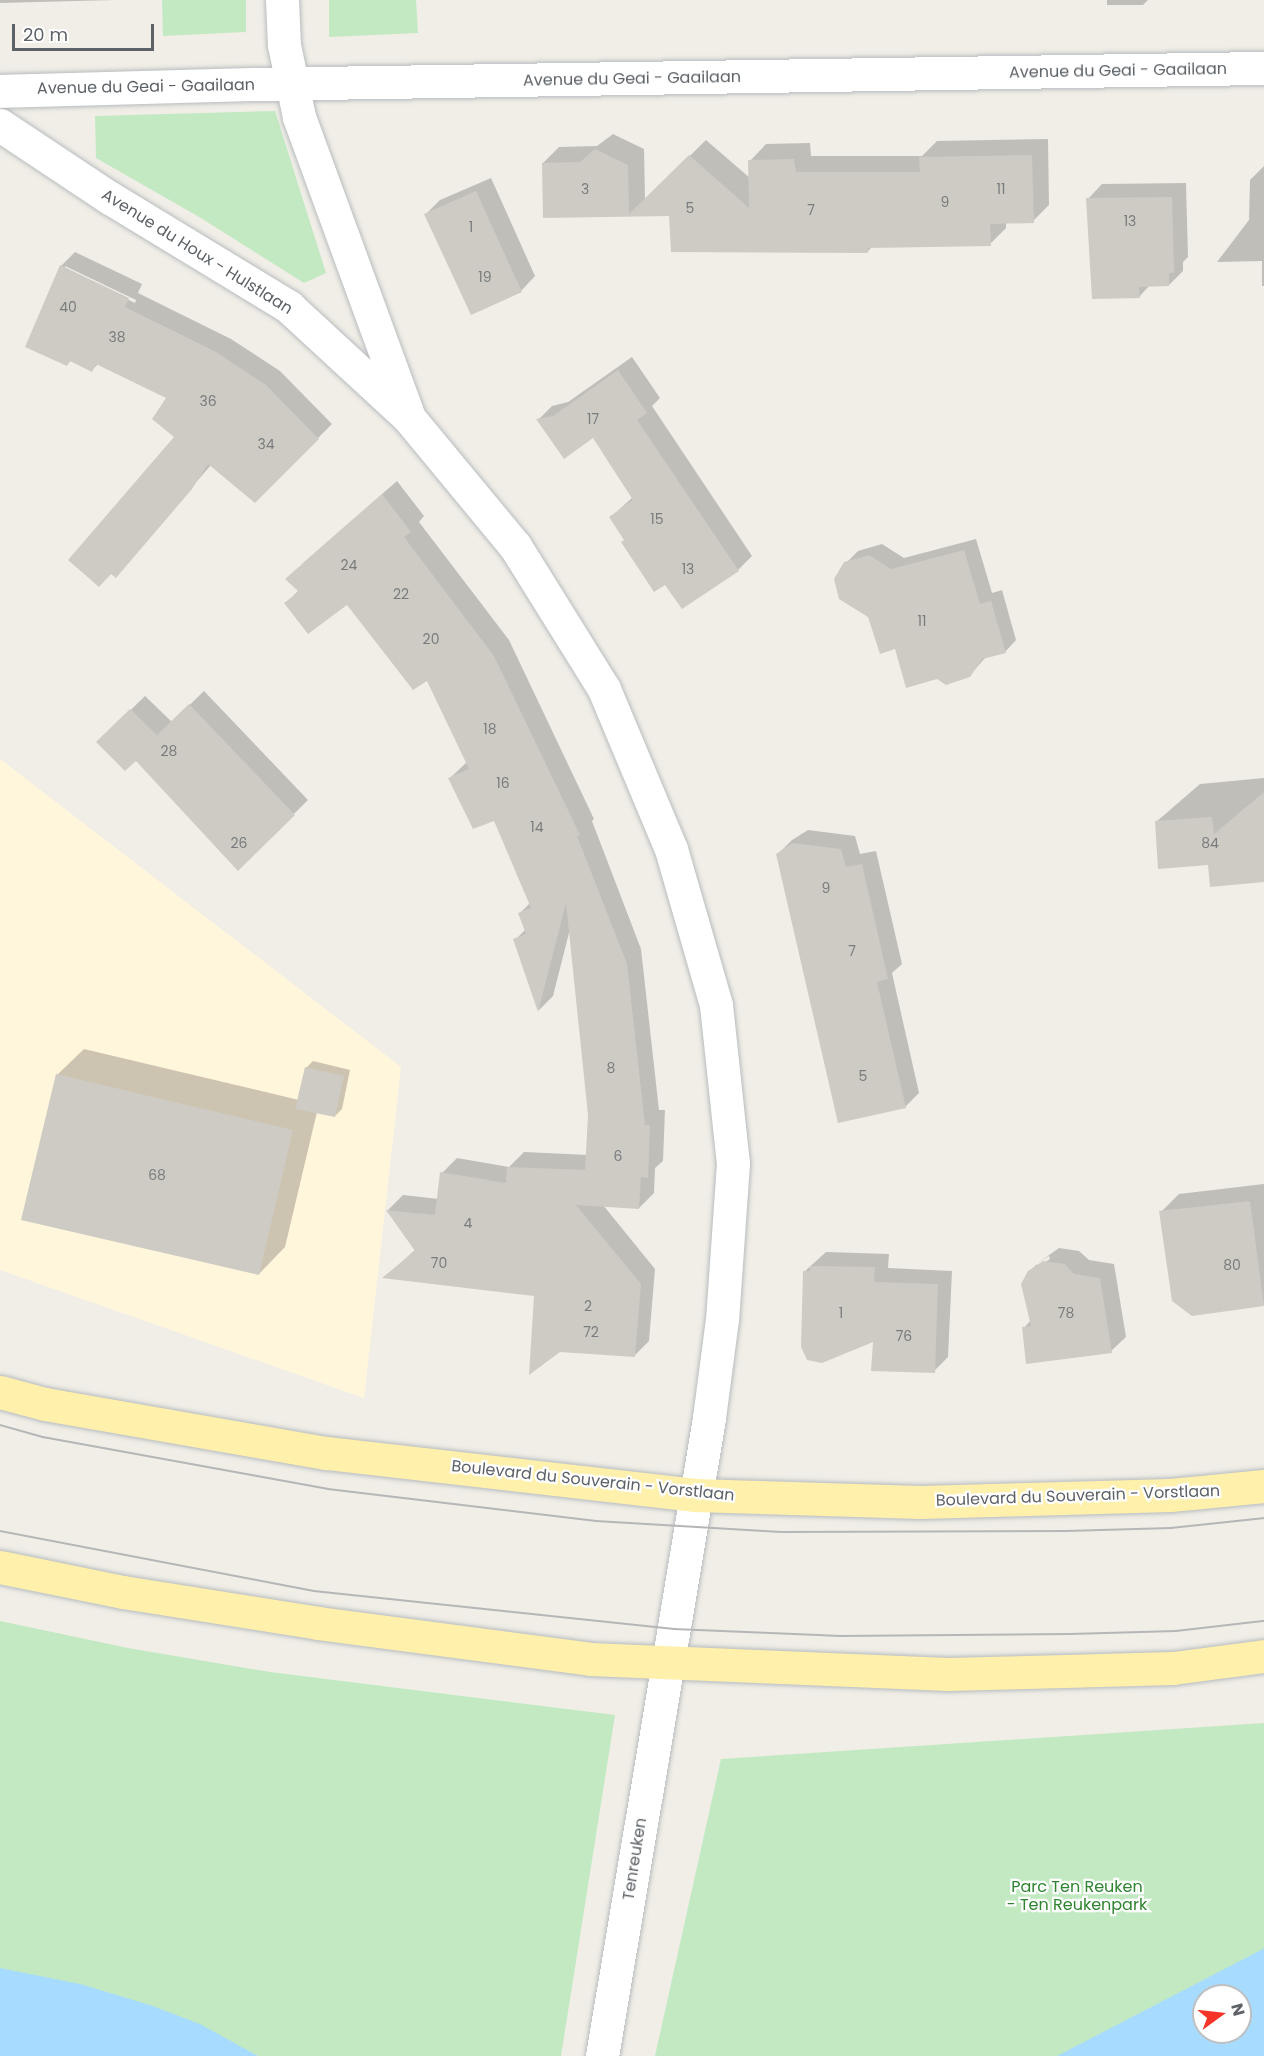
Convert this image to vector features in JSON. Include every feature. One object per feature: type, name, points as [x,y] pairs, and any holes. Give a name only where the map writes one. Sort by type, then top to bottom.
[{"type":"main road","name":"Boulevard du Souverain - Vorstlaan","points":[[0,1392],[45,1404],[327,1453],[695,1495],[920,1502],[1170,1495],[1264,1486]]},
{"type":"main road","points":[[0,1567],[123,1592],[558,1656],[668,1663],[948,1674],[1173,1668],[1264,1656]]},
{"type":"street","name":"Avenue du Houx - Hulstlaan","points":[[282,0],[284,45],[299,117],[409,418]]},
{"type":"street","name":"Avenue du Geai - Gaailaan","points":[[0,91],[1264,68]]},
{"type":"street","name":"Avenue du Houx - Hulstlaan","points":[[0,125],[110,198],[289,307],[409,418],[515,546],[604,689],[672,849],[716,1005],[733,1163],[722,1319],[709,1418],[695,1495]]},
{"type":"street","name":"Tenreuken","points":[[602,2056],[695,1495]]},
{"type":"shaded area","points":[[0,759],[401,1067],[364,1398],[0,1270]]},
{"type":"green space","points":[[162,0],[246,0],[246,32],[163,36]]},
{"type":"green space","points":[[329,0],[416,0],[418,33],[329,37]]},
{"type":"green space","points":[[275,111],[326,273],[304,283],[201,218],[96,158],[95,116]]},
{"type":"green space","points":[[0,1621],[128,1648],[270,1672],[615,1715],[561,2056],[0,2056]]},
{"type":"green space","name":"Parc Ten Reuken - Ten Reukenpark","points":[[1264,1723],[1264,2056],[655,2056],[721,1759]]},
{"type":"water","points":[[1264,1948],[1264,2056],[1057,2056],[1192,1986],[1192,2044],[1252,2044],[1252,1984],[1195,1984]]},
{"type":"water","points":[[0,1968],[80,1984],[150,2005],[200,2024],[258,2056],[0,2056]]},
{"type":"building","points":[[595,149],[628,165],[629,214],[689,155],[749,208],[748,160],[794,159],[796,172],[920,172],[919,157],[1032,155],[1034,223],[990,224],[991,246],[868,248],[868,253],[671,252],[669,216],[543,218],[542,163],[580,162]]},
{"type":"building","points":[[476,191],[522,292],[471,315],[424,214]]},
{"type":"building","points":[[1172,197],[1174,273],[1169,273],[1169,286],[1139,287],[1140,298],[1092,299],[1086,198]]},
{"type":"building","points":[[60,265],[129,298],[125,307],[216,352],[266,385],[319,439],[255,503],[208,464],[192,489],[116,578],[111,574],[99,587],[68,560],[174,437],[152,419],[166,398],[96,364],[92,372],[70,361],[67,366],[25,347]]},
{"type":"building","points":[[618,370],[647,413],[637,420],[739,571],[682,609],[665,585],[654,592],[621,542],[624,540],[609,517],[633,500],[593,438],[564,459],[536,419],[553,416]]},
{"type":"building","points":[[382,494],[411,532],[404,537],[494,656],[580,835],[577,836],[627,964],[645,1125],[650,1125],[648,1178],[641,1177],[639,1209],[576,1205],[641,1284],[635,1357],[560,1352],[529,1375],[534,1296],[382,1278],[415,1251],[386,1210],[435,1215],[440,1172],[506,1183],[507,1167],[585,1170],[588,1115],[566,903],[538,1012],[513,939],[526,934],[518,913],[531,908],[494,821],[473,829],[448,778],[469,769],[427,681],[413,690],[347,605],[308,634],[284,603],[299,592],[285,579]]},
{"type":"building","points":[[964,550],[980,604],[991,601],[1006,653],[982,659],[970,677],[946,685],[937,679],[906,688],[895,649],[880,654],[868,617],[839,599],[834,579],[844,562],[869,555],[891,569]]},
{"type":"building","points":[[189,704],[295,815],[238,871],[136,761],[125,771],[96,742],[130,709],[157,735]]},
{"type":"building","points":[[1264,792],[1264,882],[1210,887],[1208,865],[1158,869],[1155,821],[1212,817],[1214,834]]},
{"type":"building","points":[[793,843],[841,849],[846,867],[862,864],[888,979],[877,982],[906,1108],[838,1123],[776,854]]},
{"type":"building","points":[[305,1067],[344,1076],[335,1117],[295,1109]]},
{"type":"building","points":[[56,1074],[293,1130],[259,1275],[21,1220]]},
{"type":"building","points":[[1250,1201],[1264,1306],[1192,1316],[1172,1301],[1159,1211]]},
{"type":"building","points":[[1043,1261],[1065,1264],[1074,1274],[1100,1278],[1112,1353],[1026,1364],[1022,1327],[1031,1326],[1021,1284],[1028,1271]]},
{"type":"building","points":[[810,1266],[875,1267],[874,1282],[938,1284],[935,1373],[871,1371],[873,1342],[822,1363],[807,1360],[801,1347],[803,1271],[810,1271]]},
{"type":"tram line","points":[[0,1425],[43,1437],[328,1489],[596,1521],[781,1532],[1066,1531],[1171,1528],[1264,1518]]},
{"type":"tram line","points":[[0,1531],[314,1591],[674,1629],[840,1636],[1070,1634],[1176,1631],[1264,1621]]}]
